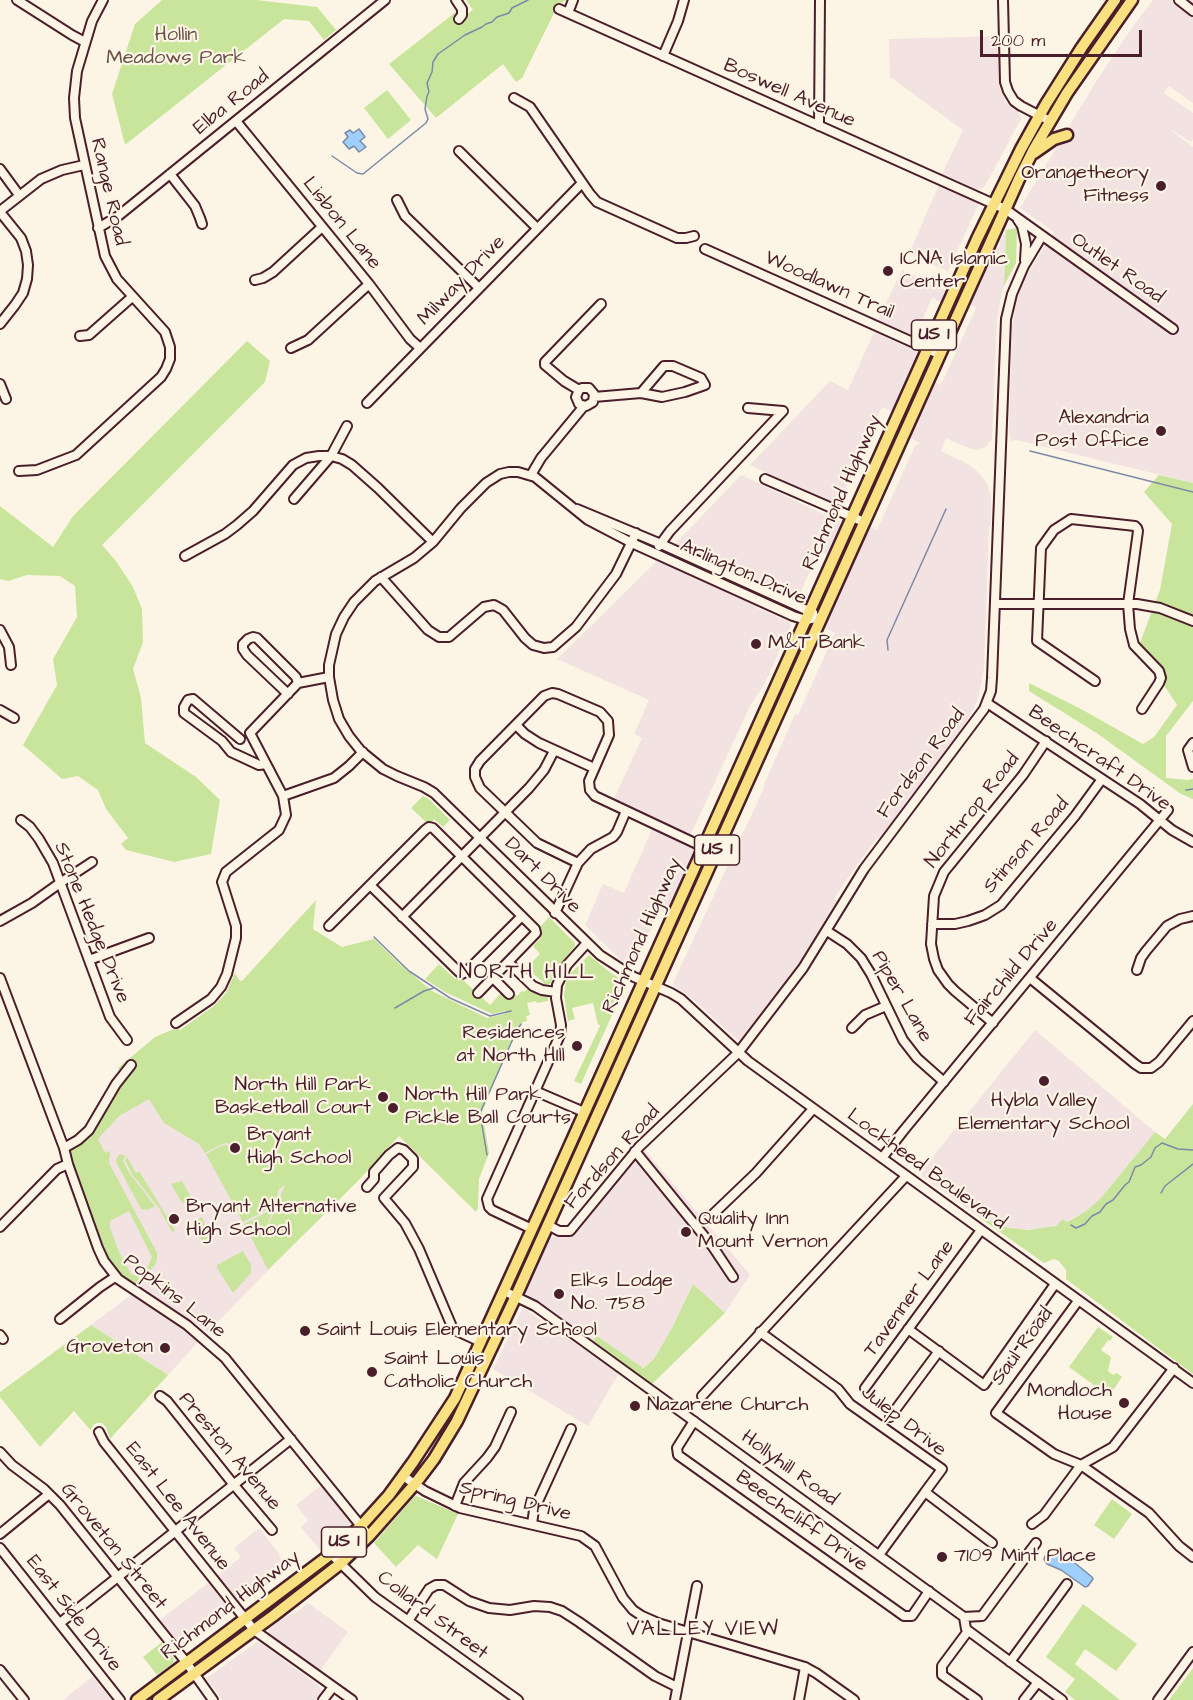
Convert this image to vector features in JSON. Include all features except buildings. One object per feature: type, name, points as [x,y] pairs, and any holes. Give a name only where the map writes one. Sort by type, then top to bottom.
[{"type":"highway","name":"Richmond Highway","points":[[137,1700],[331,1554],[361,1526],[404,1476],[455,1398],[994,204],[1039,115],[1115,0]]},
{"type":"highway","name":"Richmond Highway","points":[[158,1700],[340,1564],[369,1536],[415,1484],[434,1459],[457,1421],[516,1296],[1028,160],[1086,65],[1132,0]]},
{"type":"highway","points":[[1028,160],[1037,150],[1055,138],[1066,135]]},
{"type":"street","points":[[17,0],[85,42]]},
{"type":"street","name":"Range Road","points":[[19,471],[33,471],[72,458],[164,373],[170,355],[166,335],[110,269],[102,248],[75,118],[76,71],[92,21],[103,0]]},
{"type":"street","name":"Elba Road","points":[[98,228],[117,217],[385,0]]},
{"type":"street","points":[[456,0],[462,9],[459,19]]},
{"type":"street","points":[[568,13],[573,0]]},
{"type":"street","points":[[663,56],[684,0]]},
{"type":"street","points":[[819,126],[820,0]]},
{"type":"street","points":[[1003,0],[1007,89],[1014,101],[1050,121]]},
{"type":"street","points":[[1179,0],[1193,11]]},
{"type":"street","name":"Boswell Avenue","points":[[559,9],[1005,209]]},
{"type":"street","points":[[514,98],[530,107],[597,201],[677,238],[694,236]]},
{"type":"street","name":"Lisbon Lane","points":[[236,120],[369,284],[410,339],[420,348]]},
{"type":"street","points":[[459,152],[537,228]]},
{"type":"street","points":[[0,324],[23,293],[28,265],[21,238],[0,211],[34,183],[48,175],[84,165]]},
{"type":"street","points":[[0,169],[19,195]]},
{"type":"street","points":[[170,174],[195,206],[202,224]]},
{"type":"street","name":"Milway Drive","points":[[367,403],[582,183]]},
{"type":"street","points":[[397,200],[405,216],[479,288]]},
{"type":"street","points":[[1005,209],[1042,236]]},
{"type":"street","points":[[1018,219],[1022,225],[1026,244],[1024,266]]},
{"type":"street","points":[[255,280],[273,272],[322,227]]},
{"type":"street","name":"Fordson Road","points":[[548,1225],[559,1231],[570,1231],[635,1151],[738,1053],[790,987],[864,869],[976,722],[987,703],[992,678],[1006,319],[1012,294],[1024,266],[1042,236]]},
{"type":"street","name":"Outlet Road","points":[[1042,236],[1173,329]]},
{"type":"street","name":"Woodlawn Trail","points":[[705,249],[939,354]]},
{"type":"street","points":[[291,348],[308,340],[369,284]]},
{"type":"street","points":[[80,336],[89,335],[132,297]]},
{"type":"street","points":[[579,390],[564,381],[545,365],[545,362],[601,304]]},
{"type":"street","points":[[594,397],[641,393],[662,397],[705,385],[701,378],[673,366],[664,366],[641,393]]},
{"type":"street","points":[[0,384],[6,399]]},
{"type":"street","points":[[283,796],[334,778],[363,752],[349,736],[339,719],[333,700],[329,665],[333,643],[344,617],[364,591],[381,577],[414,558],[433,542],[461,508],[493,478],[514,472],[531,475],[541,458],[584,406],[593,402],[594,397],[589,388],[582,388],[576,393],[577,401],[584,406]]},
{"type":"street","points":[[656,553],[670,531],[783,411],[748,408]]},
{"type":"street","points":[[294,499],[331,456],[347,426]]},
{"type":"street","points":[[185,556],[237,525],[253,511],[293,465],[306,458],[331,456],[352,465],[433,542]]},
{"type":"street","name":"Arlington Drive","points":[[531,475],[598,526],[632,543],[696,572],[807,616],[821,617]]},
{"type":"street","points":[[765,479],[864,522]]},
{"type":"street","name":"Arlington Drive","points":[[568,504],[661,544],[807,616]]},
{"type":"street","points":[[1095,681],[1037,641],[1041,548],[1053,530],[1071,519],[1137,528],[1128,604],[1130,629],[1134,645],[1159,671],[1161,678],[1142,709]]},
{"type":"street","points":[[381,577],[429,630],[439,637],[449,636],[484,607],[494,605],[503,610],[533,645],[553,648],[576,627],[616,574],[636,533]]},
{"type":"street","points":[[995,604],[1128,604],[1160,608],[1193,621]]},
{"type":"street","points":[[0,630],[9,647],[11,665]]},
{"type":"street","points":[[288,694],[247,655],[243,644],[248,639],[257,638],[296,677],[298,683]]},
{"type":"street","points":[[231,752],[240,739],[250,733],[298,683],[329,677]]},
{"type":"street","points":[[578,863],[537,843],[477,784],[475,774],[480,761],[544,696],[552,693],[600,712],[608,722],[609,731],[589,781],[592,793],[716,852]]},
{"type":"street","points":[[240,739],[199,702],[193,699],[188,700],[184,712],[222,741],[231,752],[259,765],[266,764]]},
{"type":"street","name":"Beechcraft Drive","points":[[987,703],[1140,804],[1180,836],[1193,842]]},
{"type":"street","points":[[0,710],[14,718]]},
{"type":"street","points":[[516,725],[531,739],[594,768]]},
{"type":"street","points":[[176,1023],[211,999],[221,987],[227,974],[236,938],[236,926],[222,882],[226,872],[279,830],[286,815],[283,796],[250,733]]},
{"type":"street","name":"Northrop Road","points":[[993,1023],[955,991],[941,975],[932,953],[934,896],[944,872],[1023,775],[1046,741]]},
{"type":"street","points":[[1193,743],[1188,750],[1193,767]]},
{"type":"street","points":[[402,917],[539,777],[554,751]]},
{"type":"street","name":"Dart Drive","points":[[363,752],[383,769],[434,793],[587,943],[616,968],[643,981]]},
{"type":"street","name":"Stinson Road","points":[[932,924],[955,924],[968,921],[985,915],[1001,904],[1075,816],[1102,779]]},
{"type":"street","name":"Fairchild Drive","points":[[882,1158],[1168,810]]},
{"type":"street","points":[[555,913],[578,863],[591,849],[613,837],[626,811]]},
{"type":"street","name":"Stone Hedge Drive","points":[[21,820],[30,827],[45,848],[110,1017],[127,1040]]},
{"type":"street","points":[[329,926],[425,830],[429,827],[434,828],[535,929],[536,933],[478,993]]},
{"type":"street","points":[[0,921],[32,903],[92,862]]},
{"type":"street","points":[[370,885],[462,974],[522,916]]},
{"type":"street","points":[[1137,970],[1146,951],[1167,926],[1180,919],[1193,916]]},
{"type":"street","name":"Piper Lane","points":[[827,931],[847,944],[861,958],[872,974],[898,1032],[908,1047],[944,1082]]},
{"type":"street","points":[[89,960],[149,938]]},
{"type":"street","points":[[532,1229],[492,1210],[487,1201],[560,1032],[556,992],[563,970],[587,943]]},
{"type":"street","points":[[508,962],[533,986],[556,992]]},
{"type":"street","name":"Popkins Lane","points":[[0,978],[64,1148],[98,1248],[116,1277],[126,1286],[187,1324],[225,1358],[369,1536]]},
{"type":"street","points":[[493,978],[509,994]]},
{"type":"street","points":[[1030,978],[1141,1068],[1151,1068],[1159,1062],[1193,1021]]},
{"type":"street","name":"Lockheed Boulevard","points":[[643,981],[681,999],[738,1053],[1193,1383]]},
{"type":"street","points":[[852,1028],[865,1015],[886,1006]]},
{"type":"street","points":[[64,1148],[89,1130],[116,1084],[131,1065]]},
{"type":"street","points":[[535,1091],[584,1112]]},
{"type":"street","points":[[708,1219],[756,1173],[813,1109]]},
{"type":"street","points":[[367,1187],[374,1179],[374,1172],[398,1148],[405,1150],[413,1158],[414,1167],[384,1198],[405,1223],[419,1249],[453,1329],[481,1342]]},
{"type":"street","points":[[635,1151],[712,1247],[733,1277]]},
{"type":"street","points":[[0,1227],[57,1169],[68,1164]]},
{"type":"street","points":[[702,1396],[906,1176]]},
{"type":"street","name":"Tavenner Lane","points":[[865,1388],[981,1230]]},
{"type":"street","points":[[60,1319],[116,1277]]},
{"type":"street","points":[[908,1329],[984,1384],[1055,1284]]},
{"type":"street","name":"Hollyhill Road","points":[[504,1291],[535,1306],[964,1617]]},
{"type":"street","name":"Saul Road","points":[[1078,1301],[996,1413],[1054,1454],[1080,1465]]},
{"type":"street","name":"Julep Drive","points":[[760,1332],[838,1389],[850,1404],[942,1469],[925,1492]]},
{"type":"street","points":[[890,1418],[939,1351]]},
{"type":"street","points":[[1032,1524],[1044,1515],[1080,1465],[1113,1448],[1174,1368]]},
{"type":"street","name":"Preston Avenue","points":[[160,1396],[167,1401],[272,1530]]},
{"type":"street","points":[[454,1506],[464,1483],[495,1447],[511,1412]]},
{"type":"street","name":"Beechcliff Drive","points":[[694,1421],[677,1448],[678,1455],[904,1616],[912,1616],[929,1591]]},
{"type":"street","points":[[532,1524],[534,1510],[571,1429]]},
{"type":"street","name":"East Lee Avenue","points":[[99,1432],[104,1442],[254,1630],[352,1700]]},
{"type":"street","points":[[60,1623],[291,1439]]},
{"type":"street","name":"Groveton Street","points":[[0,1452],[60,1505],[186,1662],[213,1700]]},
{"type":"street","points":[[1080,1465],[1149,1513],[1179,1546],[1193,1557]]},
{"type":"street","name":"Spring Drive","points":[[404,1476],[454,1506],[575,1533],[587,1539],[597,1550],[623,1598],[633,1610],[647,1619],[805,1667],[854,1700]]},
{"type":"street","points":[[879,1555],[925,1492],[992,1543]]},
{"type":"street","points":[[0,1534],[49,1494]]},
{"type":"street","points":[[1036,1543],[982,1616],[964,1617],[968,1631],[1062,1700]]},
{"type":"street","name":"East Side Drive","points":[[0,1548],[120,1700]]},
{"type":"street","name":"Collard Street","points":[[331,1554],[370,1593],[518,1700]]},
{"type":"street","points":[[408,1621],[429,1589],[436,1584],[444,1585],[469,1601],[489,1608],[510,1610],[534,1606],[550,1607],[562,1611],[655,1676],[677,1687]]},
{"type":"street","points":[[1010,1662],[1067,1584]]},
{"type":"street","points":[[675,1700],[697,1586]]},
{"type":"street","points":[[968,1631],[942,1666],[942,1675],[977,1700]]},
{"type":"street","points":[[1158,1700],[1193,1652]]},
{"type":"street","points":[[799,1700],[805,1667]]},
{"type":"street","points":[[0,1670],[24,1700]]},
{"type":"street","points":[[1024,1700],[1038,1682]]},
{"type":"street","points":[[323,1700],[333,1687]]},
{"type":"shaded area","points":[[1153,0],[1193,0],[1193,103],[1169,86],[1164,93],[1193,113],[1191,142],[1167,127],[1193,147],[1193,483],[1017,440],[1011,441],[1009,431],[1012,326],[1015,309],[1027,274],[1054,232],[1020,208],[1097,80]]},
{"type":"shaded area","points":[[998,36],[999,87],[1006,103],[1018,111],[1021,119],[985,186],[976,189],[942,174],[963,130],[890,77],[889,39]]},
{"type":"shaded area","points":[[939,185],[979,203],[948,271],[909,254]]},
{"type":"shaded area","points":[[1006,230],[1004,286],[997,317],[992,439],[986,447],[977,450],[946,438],[941,451],[976,470],[987,483],[991,497],[984,668],[979,695],[963,727],[881,839],[877,838],[849,876],[834,899],[837,901],[776,995],[778,996],[739,1041],[673,983],[764,788],[795,714],[798,715],[835,633],[824,627],[869,527],[877,530],[915,446],[920,443],[909,437],[934,382],[941,385],[976,308],[969,304],[993,251],[1000,246]]},
{"type":"shaded area","points":[[902,270],[950,292],[945,304],[932,298],[917,332],[913,335],[878,320]]},
{"type":"shaded area","points":[[874,332],[920,353],[894,412],[882,407],[839,503],[834,504],[750,465],[830,381],[848,390]]},
{"type":"shaded area","points":[[741,475],[843,525],[831,557],[819,551],[799,596],[794,598],[674,545]]},
{"type":"shaded area","points":[[659,559],[790,622],[791,625],[764,685],[750,706],[690,836],[613,801],[642,738],[634,734],[649,700],[557,659]]},
{"type":"shaded area","points":[[653,827],[699,848],[689,870],[680,866],[678,870],[687,874],[668,914],[659,910],[635,963],[631,966],[626,965],[585,925],[603,884],[624,893]]},
{"type":"shaded area","name":"Bryant High School","points":[[242,981],[399,1135],[208,1332],[128,1278],[72,1161]]},
{"type":"shaded area","name":"Hybla Valley Elementary School","points":[[1035,1030],[1155,1132],[1100,1199],[1086,1211],[1064,1223],[1048,1228],[1019,1230],[980,1218],[921,1175],[935,1154]]},
{"type":"shaded area","points":[[644,1149],[750,1275],[725,1313],[692,1285],[672,1328],[654,1359],[642,1368],[597,1336],[592,1342],[525,1292],[551,1237],[572,1237]]},
{"type":"shaded area","points":[[131,1295],[199,1341],[168,1375],[91,1325]]},
{"type":"shaded area","points":[[523,1308],[619,1373],[588,1426],[493,1369]]},
{"type":"shaded area","points":[[323,1484],[351,1521],[352,1527],[324,1555],[301,1527],[308,1520],[296,1505]]},
{"type":"shaded area","points":[[259,1528],[278,1552],[286,1571],[242,1603],[236,1602],[216,1577],[241,1557],[234,1548]]},
{"type":"shaded area","points":[[208,1583],[227,1606],[226,1614],[183,1644],[177,1642],[160,1620]]},
{"type":"shaded area","points":[[308,1603],[348,1632],[319,1672],[269,1635],[272,1627]]},
{"type":"shaded area","points":[[257,1642],[319,1686],[323,1692],[317,1700],[222,1700],[207,1678]]},
{"type":"shaded area","points":[[93,1676],[112,1700],[64,1700],[68,1696]]},
{"type":"green space","name":"Hollin Meadows Park","points":[[162,0],[256,0],[317,7],[336,30],[324,40],[309,21],[284,19],[125,145],[112,94],[135,24]]},
{"type":"green space","points":[[466,0],[566,0],[559,3],[522,78],[516,82],[503,64],[436,118],[389,64],[457,11],[462,18],[473,10]]},
{"type":"green space","points":[[387,90],[411,120],[388,139],[364,108]]},
{"type":"green space","points":[[1017,228],[1016,263],[1004,286],[1006,230]]},
{"type":"green space","points":[[247,341],[270,361],[265,382],[102,545],[133,587],[142,609],[143,642],[133,669],[141,698],[145,743],[196,777],[220,800],[211,854],[174,862],[126,850],[121,844],[128,838],[106,809],[98,790],[78,776],[62,779],[23,745],[57,685],[53,659],[77,617],[75,586],[60,576],[27,575],[8,581],[0,579],[0,506],[53,547],[73,516]]},
{"type":"green space","points":[[1159,475],[1193,483],[1193,701],[1166,736],[1166,778],[1193,779],[1193,799],[1181,794],[1098,734],[1029,691],[1029,683],[1143,744],[1154,737],[1177,705],[1136,653],[1160,590],[1172,524],[1144,492]]},
{"type":"green space","points":[[423,796],[450,820],[443,827],[434,819],[432,823],[427,823],[411,808]]},
{"type":"green space","points":[[316,900],[313,929],[342,947],[374,939],[432,991],[487,1018],[504,1014],[506,1011],[492,1014],[445,992],[425,979],[439,964],[455,979],[462,977],[490,1005],[502,992],[510,999],[529,987],[548,994],[548,1001],[527,1003],[530,1015],[526,1016],[527,1021],[521,1023],[514,1033],[482,1112],[489,1153],[479,1179],[478,1208],[476,1212],[399,1136],[358,1181],[268,1270],[244,1224],[273,1209],[265,1233],[285,1185],[279,1189],[274,1206],[243,1222],[206,1154],[221,1146],[233,1147],[239,1130],[233,1145],[226,1143],[205,1153],[199,1144],[164,1123],[149,1099],[119,1116],[98,1139],[105,1153],[110,1151],[109,1163],[157,1253],[155,1265],[147,1274],[146,1271],[152,1257],[129,1211],[110,1221],[110,1228],[119,1252],[131,1274],[137,1276],[141,1283],[137,1283],[138,1286],[134,1285],[116,1270],[104,1251],[96,1234],[69,1149],[86,1136],[123,1070],[118,1068],[155,1037],[176,1028],[180,1030],[214,1006],[226,993],[235,973],[242,981]]},
{"type":"green space","points":[[549,917],[575,943],[575,946],[560,964],[550,984],[543,984],[526,968],[540,954],[533,946],[541,938],[538,935],[539,928]]},
{"type":"green space","points":[[589,955],[619,978],[621,995],[581,1084],[574,1081],[600,1026],[593,1003],[572,1008],[575,1019],[568,1021],[564,995],[570,974]]},
{"type":"green space","points":[[1193,1104],[1193,1374],[1066,1279],[1066,1270],[1059,1261],[1054,1259],[1044,1263],[980,1218],[1009,1228],[1028,1230],[1056,1226],[1063,1219],[1066,1222],[1071,1220],[1100,1199],[1155,1132],[1165,1139]]},
{"type":"green space","points":[[120,1154],[126,1156],[123,1161],[130,1174],[155,1206],[147,1210],[141,1209],[116,1162]]},
{"type":"green space","points":[[127,1157],[136,1173],[139,1171],[175,1230],[172,1232],[159,1208],[132,1174],[125,1160]]},
{"type":"green space","points":[[182,1181],[191,1198],[182,1203],[171,1184]]},
{"type":"green space","points":[[202,1217],[210,1237],[202,1241],[192,1222]]},
{"type":"green space","points":[[243,1251],[251,1265],[251,1273],[233,1293],[217,1265]]},
{"type":"green space","points":[[693,1284],[725,1313],[652,1384],[592,1342],[597,1336],[643,1368],[654,1359]]},
{"type":"green space","points":[[91,1325],[168,1375],[110,1439],[102,1423],[93,1425],[92,1432],[74,1411],[40,1447],[0,1397],[0,1392]]},
{"type":"green space","points":[[1098,1327],[1113,1337],[1101,1350],[1111,1357],[1108,1371],[1122,1377],[1109,1396],[1069,1367]]},
{"type":"green space","points":[[416,1496],[458,1514],[437,1559],[418,1545],[396,1567],[374,1543]]},
{"type":"green space","points":[[1112,1499],[1132,1514],[1114,1539],[1094,1525]]},
{"type":"green space","points":[[1083,1604],[1137,1644],[1116,1671],[1085,1649],[1075,1664],[1120,1700],[1075,1700],[1065,1692],[1075,1679],[1046,1657]]},
{"type":"green space","points":[[162,1642],[174,1659],[173,1663],[157,1675],[143,1657]]},
{"type":"green space","points":[[1193,1668],[1193,1700],[1169,1700]]},
{"type":"water","points":[[359,129],[365,137],[360,141],[366,147],[359,152],[354,146],[349,149],[343,142],[348,137],[345,133],[350,130],[353,133]]},
{"type":"water","points":[[1057,1551],[1092,1577],[1088,1586],[1085,1587],[1061,1570],[1047,1564],[1045,1556]]},
{"type":"waterway","points":[[332,156],[357,173],[363,174],[426,123],[428,119],[425,109],[429,92],[427,83],[433,62],[438,54],[465,35],[509,13],[512,8],[528,0]]},
{"type":"waterway","points":[[1030,451],[1193,492]]},
{"type":"waterway","points":[[888,650],[887,640],[946,509]]},
{"type":"waterway","points":[[1186,790],[1193,789]]},
{"type":"waterway","points":[[374,937],[409,971],[450,998],[490,1016],[511,1011]]},
{"type":"waterway","points":[[395,1008],[424,991],[434,988]]},
{"type":"waterway","points":[[487,1155],[480,1113],[521,1024]]},
{"type":"waterway","points":[[1071,1225],[1076,1228],[1085,1224],[1092,1216],[1100,1212],[1129,1182],[1135,1167],[1151,1157],[1155,1148],[1162,1143],[1178,1149],[1193,1150]]},
{"type":"waterway","points":[[1161,1193],[1165,1186],[1193,1164]]},
{"type":"place","name":"Orangetheory Fitness","points":[[1161,186]]},
{"type":"place","name":"ICNA Islamic Center","points":[[888,271]]},
{"type":"place","name":"Alexandria Post Office","points":[[1161,431]]},
{"type":"place","name":"M&T Bank","points":[[756,644]]},
{"type":"place","name":"Residences at North HIll","points":[[577,1046]]},
{"type":"place","name":"Hybla Valley Elementary School","points":[[1044,1081]]},
{"type":"place","name":"North Hill Park Basketball Court","points":[[383,1097]]},
{"type":"place","name":"North Hill Park Pickle Ball Courts","points":[[393,1108]]},
{"type":"place","name":"Bryant High School","points":[[235,1148]]},
{"type":"place","name":"Bryant Alternative High School","points":[[174,1219]]},
{"type":"place","name":"Quality Inn Mount Vernon","points":[[686,1232]]},
{"type":"place","name":"Elks Lodge No. 758","points":[[559,1294]]},
{"type":"place","name":"Saint Louis Elementary School","points":[[305,1331]]},
{"type":"place","name":"Groveton","points":[[165,1348]]},
{"type":"place","name":"Saint Louis Catholic Church","points":[[372,1372]]},
{"type":"place","name":"Mondloch House","points":[[1124,1403]]},
{"type":"place","name":"Nazarene Church","points":[[635,1406]]},
{"type":"place","name":"7109 Mint Place","points":[[942,1557]]},
{"type":"district","name":"NORTH HILL","points":[[527,974]]},
{"type":"district","name":"VALLEY VIEW","points":[[703,1631]]}]
